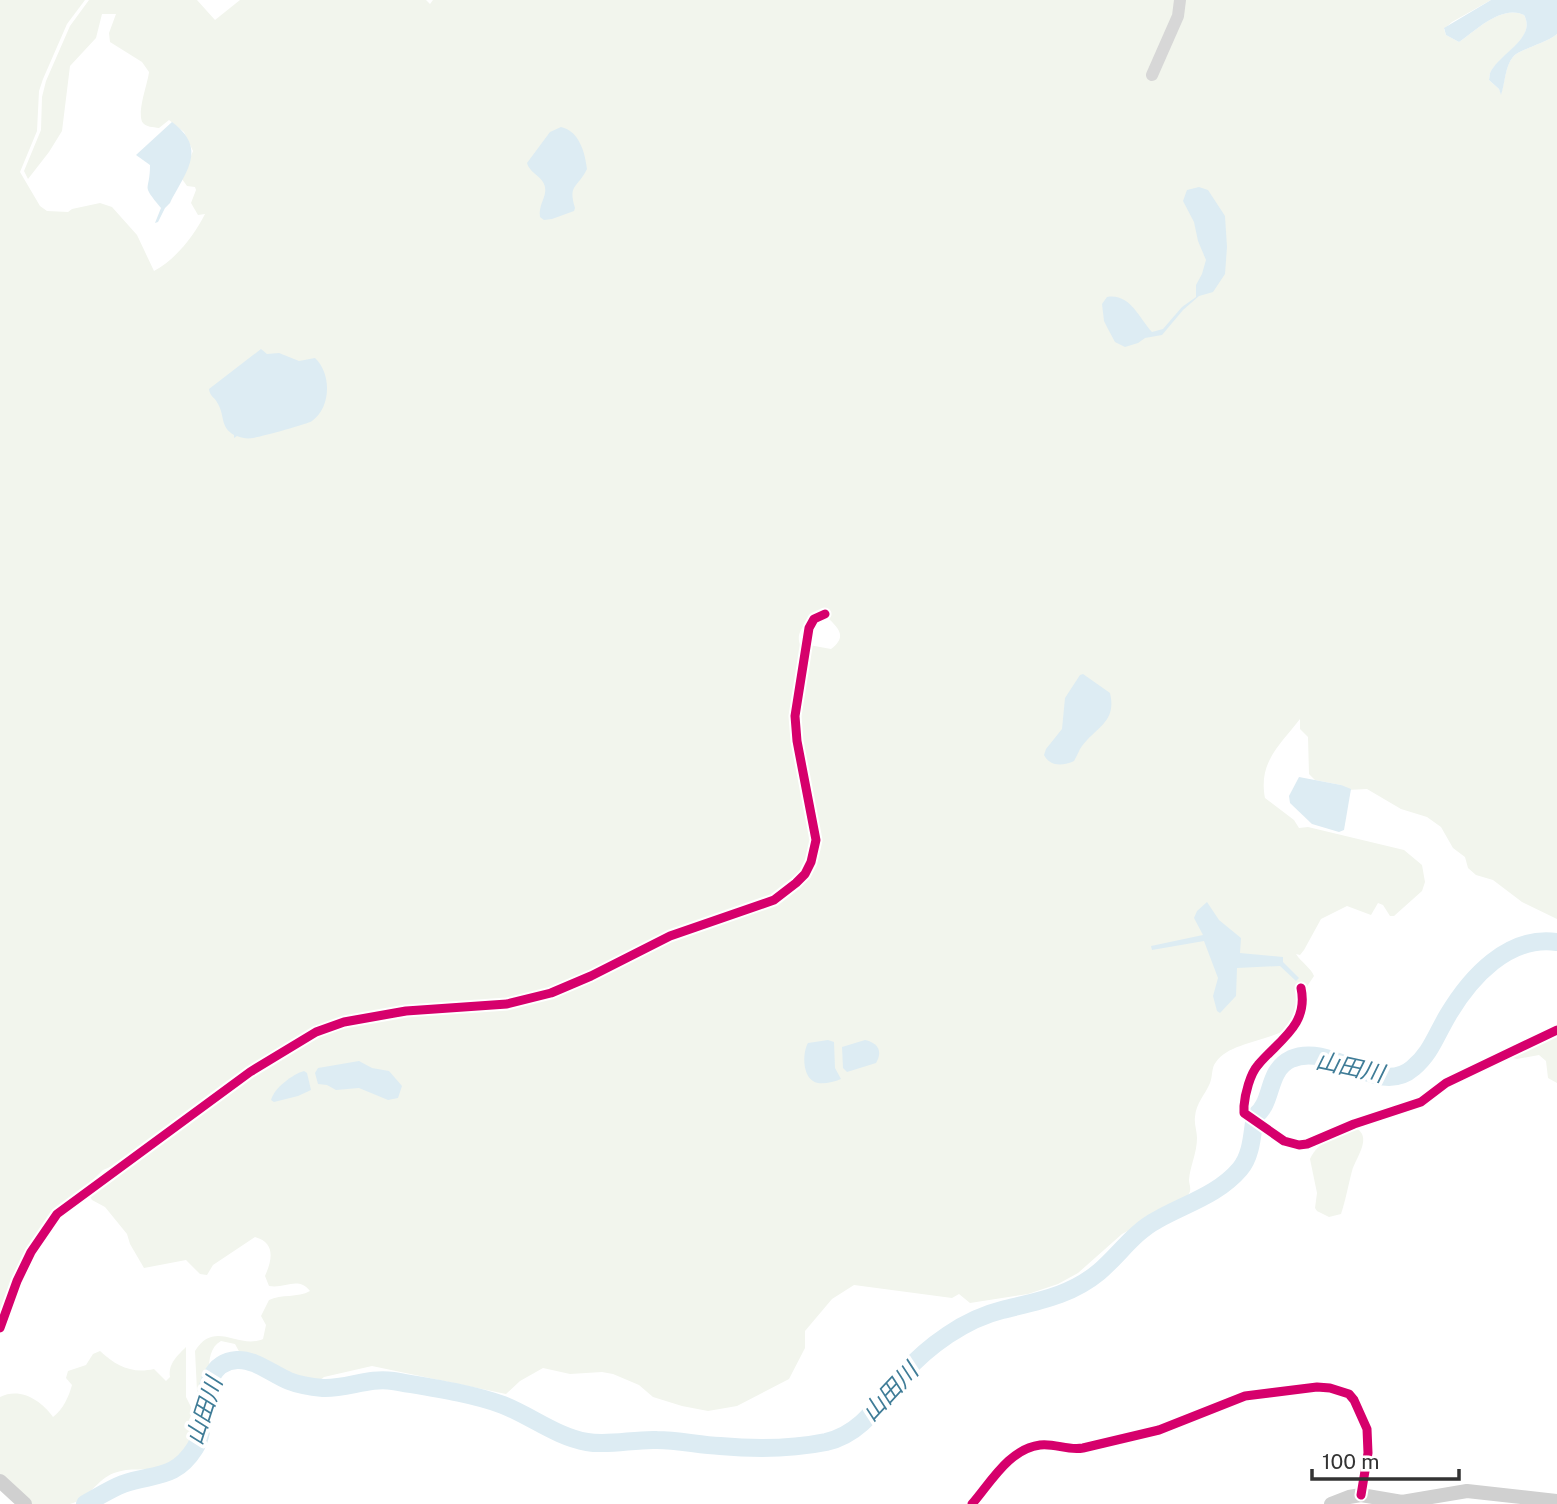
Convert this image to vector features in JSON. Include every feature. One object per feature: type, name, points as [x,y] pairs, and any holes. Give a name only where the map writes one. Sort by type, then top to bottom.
[{"type":"main road","points":[[4,1484],[25,1504]]},
{"type":"main road","points":[[1331,1504],[1349,1497],[1361,1496],[1402,1502],[1467,1491],[1557,1501]]},
{"type":"street","points":[[1152,75],[1178,16],[1180,0]]},
{"type":"street","points":[[0,1328],[31,1252],[57,1214],[250,1073],[316,1032],[344,1022],[407,1011],[507,1004],[551,993],[670,936],[774,900],[796,883],[811,862],[816,840],[797,741],[795,716],[809,628],[814,619],[825,614]]},
{"type":"street","points":[[1301,988],[1304,1002],[1299,1018],[1258,1065],[1245,1100],[1244,1113],[1284,1141],[1299,1145],[1421,1102],[1446,1083],[1557,1030]]},
{"type":"street","points":[[972,1504],[1010,1459],[1036,1446],[1048,1445],[1074,1450],[1159,1430],[1245,1396],[1324,1387],[1349,1394],[1367,1429],[1368,1453],[1361,1496]]},
{"type":"shaded area","points":[[0,0],[85,0],[67,24],[43,79],[39,91],[37,131],[20,172],[40,206],[47,211],[68,212],[100,203],[112,207],[137,235],[154,271],[184,246],[205,214],[198,215],[191,203],[195,187],[187,186],[182,179],[193,151],[184,132],[169,120],[159,128],[148,126],[141,119],[149,72],[142,62],[110,42],[109,33],[116,14],[102,14],[96,38],[70,66],[62,131],[28,179],[24,171],[41,130],[42,97],[46,81],[70,26],[89,0],[197,0],[215,20],[240,0],[426,0],[430,4],[433,0],[1491,0],[1444,29],[1446,35],[1459,42],[1498,16],[1507,13],[1524,15],[1527,23],[1521,39],[1490,73],[1489,80],[1501,94],[1513,57],[1557,34],[1557,919],[1522,902],[1493,880],[1476,875],[1468,868],[1465,857],[1453,848],[1441,827],[1427,817],[1401,809],[1367,789],[1347,790],[1341,785],[1315,780],[1309,774],[1308,737],[1300,729],[1300,719],[1278,746],[1268,764],[1264,785],[1265,798],[1294,820],[1299,828],[1308,827],[1404,850],[1422,865],[1425,882],[1422,891],[1394,916],[1390,916],[1383,905],[1378,903],[1371,915],[1347,906],[1321,919],[1304,950],[1300,955],[1296,954],[1314,976],[1306,988],[1300,990],[1301,1008],[1296,1021],[1285,1030],[1226,1053],[1214,1064],[1210,1083],[1196,1112],[1197,1144],[1189,1180],[1190,1191],[1185,1200],[1122,1234],[1078,1273],[1058,1284],[1028,1294],[970,1303],[959,1294],[952,1298],[854,1285],[832,1299],[805,1331],[805,1348],[789,1379],[737,1406],[708,1411],[682,1406],[653,1397],[639,1385],[613,1374],[570,1374],[543,1368],[520,1381],[506,1394],[372,1366],[324,1377],[320,1380],[319,1389],[312,1390],[265,1374],[241,1355],[235,1344],[221,1341],[211,1355],[209,1388],[197,1391],[195,1351],[203,1342],[219,1336],[245,1341],[263,1339],[266,1325],[261,1316],[269,1300],[310,1291],[301,1284],[269,1286],[265,1276],[270,1258],[269,1248],[255,1237],[213,1265],[207,1275],[200,1274],[186,1260],[144,1268],[127,1234],[105,1207],[92,1200],[88,1193],[235,1087],[229,1085],[124,1161],[103,1170],[84,1189],[52,1213],[34,1237],[0,1320]],"holes":[[[819,612],[827,613],[827,617],[839,632],[839,640],[831,649],[809,645],[797,714],[799,740],[818,821],[817,852],[808,874],[793,890],[773,903],[662,942],[577,986],[534,1001],[507,1006],[407,1014],[359,1022],[294,1042],[318,1029],[371,1014],[483,1004],[531,995],[572,980],[671,933],[751,906],[780,890],[801,870],[812,850],[810,804],[797,751],[793,711],[801,654],[800,632]]]},
{"type":"shaded area","points":[[1491,0],[1557,0],[1557,34],[1513,57],[1501,95],[1499,89],[1489,80],[1490,73],[1521,38],[1527,23],[1524,15],[1507,13],[1498,16],[1459,42],[1446,35],[1444,28]]},
{"type":"shaded area","points":[[172,122],[189,142],[190,161],[170,203],[155,223],[161,208],[148,191],[150,165],[136,155]]},
{"type":"shaded area","points":[[561,127],[577,138],[583,149],[587,169],[573,190],[574,211],[544,220],[540,213],[545,187],[527,163],[550,132]]},
{"type":"shaded area","points":[[1199,187],[1208,190],[1225,216],[1225,274],[1213,292],[1199,296],[1162,335],[1145,338],[1125,347],[1115,342],[1104,321],[1102,304],[1107,297],[1122,299],[1128,303],[1152,332],[1163,329],[1182,307],[1196,297],[1196,285],[1206,260],[1194,222],[1183,201],[1187,190]]},
{"type":"shaded area","points":[[261,349],[267,354],[279,353],[299,361],[315,358],[321,365],[327,382],[326,400],[318,415],[309,423],[257,437],[234,438],[225,425],[220,408],[209,389]]},
{"type":"shaded area","points":[[1083,674],[1110,693],[1111,711],[1104,723],[1082,746],[1074,761],[1066,764],[1050,762],[1044,755],[1062,729],[1065,698]]},
{"type":"shaded area","points":[[1299,777],[1351,789],[1344,830],[1339,832],[1312,824],[1290,803],[1289,796]]},
{"type":"shaded area","points":[[1207,902],[1219,920],[1241,938],[1240,953],[1283,957],[1283,962],[1299,978],[1296,981],[1280,966],[1237,968],[1236,996],[1220,1013],[1217,1011],[1213,996],[1218,978],[1204,941],[1152,950],[1151,946],[1203,935],[1194,918]]},
{"type":"shaded area","points":[[1557,1033],[1557,1083],[1548,1078],[1546,1061],[1539,1055],[1513,1058],[1518,1050]]},
{"type":"shaded area","points":[[828,1040],[834,1042],[835,1068],[841,1079],[818,1083],[806,1072],[806,1047],[808,1043]]},
{"type":"shaded area","points":[[865,1040],[878,1048],[876,1063],[847,1072],[843,1068],[842,1047]]},
{"type":"shaded area","points":[[359,1061],[372,1068],[389,1071],[402,1086],[398,1098],[388,1100],[359,1088],[336,1090],[318,1084],[315,1073],[318,1068]]},
{"type":"shaded area","points":[[304,1071],[307,1073],[311,1090],[274,1102],[271,1100],[284,1082]]},
{"type":"shaded area","points":[[1354,1127],[1363,1136],[1362,1147],[1352,1171],[1341,1214],[1329,1217],[1315,1208],[1317,1193],[1310,1159],[1323,1143]]},
{"type":"shaded area","points":[[186,1347],[186,1397],[193,1411],[189,1420],[194,1435],[189,1450],[177,1461],[162,1468],[114,1473],[70,1504],[32,1504],[0,1475],[0,1397],[22,1394],[42,1405],[53,1417],[63,1407],[71,1389],[72,1385],[66,1378],[68,1371],[86,1365],[93,1354],[100,1351],[118,1365],[131,1369],[154,1369],[166,1381],[170,1377],[174,1360]]},
{"type":"waterway","name":"山田川","points":[[85,1504],[123,1484],[163,1474],[180,1466],[195,1448],[200,1437],[209,1383],[215,1372],[224,1364],[237,1360],[250,1362],[297,1384],[323,1388],[384,1380],[463,1394],[503,1405],[565,1436],[587,1442],[665,1440],[773,1448],[839,1438],[861,1424],[903,1374],[948,1335],[988,1314],[1053,1297],[1077,1287],[1099,1272],[1149,1225],[1222,1186],[1244,1163],[1251,1144],[1255,1116],[1265,1103],[1283,1064],[1306,1055],[1322,1057],[1370,1074],[1385,1077],[1400,1075],[1413,1068],[1424,1056],[1467,987],[1492,962],[1522,945],[1557,942]]},
{"type":"cycle path","points":[[0,1328],[31,1252],[57,1214],[250,1072],[316,1032],[344,1022],[406,1011],[507,1004],[551,993],[670,936],[774,900],[796,883],[811,862],[816,840],[797,741],[795,716],[809,628],[814,619],[825,614]]},
{"type":"cycle path","points":[[1301,988],[1301,1012],[1290,1031],[1255,1069],[1248,1084],[1244,1106],[1244,1113],[1284,1141],[1299,1145],[1421,1102],[1446,1083],[1557,1030]]},
{"type":"cycle path","points":[[972,1504],[1010,1460],[1029,1448],[1040,1445],[1083,1448],[1159,1430],[1245,1396],[1317,1387],[1349,1394],[1367,1429],[1368,1453],[1361,1495]]}]
